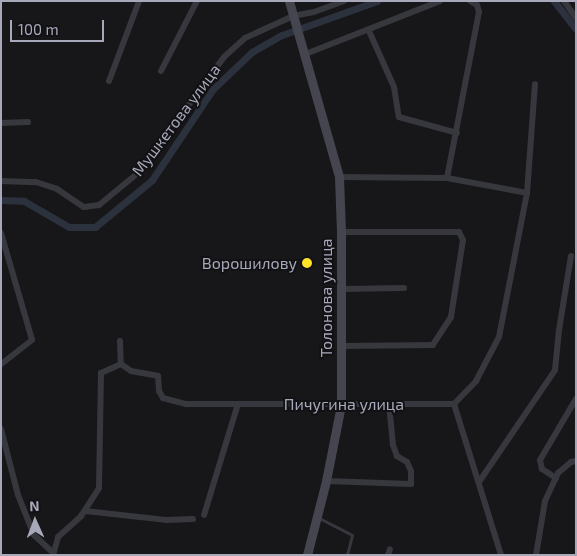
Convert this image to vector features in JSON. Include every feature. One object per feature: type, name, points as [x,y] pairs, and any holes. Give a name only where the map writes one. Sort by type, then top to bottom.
[{"type":"main road","name":"Толонова улица","points":[[289,1],[339,177],[343,289],[341,405],[326,480],[307,555]]},
{"type":"street","points":[[109,81],[139,1]]},
{"type":"street","points":[[161,70],[197,1]]},
{"type":"street","name":"Мушкетова улица","points":[[1,181],[36,182],[57,189],[84,207],[99,206],[138,173],[224,56],[245,38],[344,1]]},
{"type":"street","points":[[303,55],[369,31],[440,1]]},
{"type":"street","points":[[447,178],[479,12],[477,5],[470,1]]},
{"type":"street","points":[[564,1],[576,18]]},
{"type":"street","points":[[369,31],[394,87],[399,116],[457,133]]},
{"type":"street","points":[[501,555],[454,404],[476,381],[499,337],[527,192],[535,84]]},
{"type":"street","points":[[1,122],[28,122]]},
{"type":"street","points":[[339,177],[447,178],[527,192]]},
{"type":"street","points":[[341,232],[459,232],[463,240],[452,317],[433,345],[342,346]]},
{"type":"street","points":[[1,234],[32,340],[1,364]]},
{"type":"street","points":[[479,482],[555,370],[559,330],[571,256]]},
{"type":"street","points":[[343,289],[404,288]]},
{"type":"street","points":[[1,429],[18,495],[34,535],[53,554],[58,537],[85,511],[99,488],[101,373],[121,364],[120,341]]},
{"type":"street","name":"Пичугина улица","points":[[121,364],[131,371],[158,376],[159,391],[163,398],[186,404],[454,404]]},
{"type":"street","points":[[556,478],[542,469],[540,460],[576,400]]},
{"type":"street","points":[[204,515],[238,404]]},
{"type":"street","points":[[326,480],[410,484],[411,470],[407,462],[397,456],[393,445],[389,404]]},
{"type":"street","points":[[536,555],[544,501],[556,478],[571,462],[576,461]]},
{"type":"street","points":[[85,511],[166,520],[193,519]]},
{"type":"lane","points":[[317,517],[352,535],[348,555]]},
{"type":"waterway","points":[[1,200],[24,201],[69,227],[95,227],[152,180],[213,89],[252,52],[282,35],[377,1]]},
{"type":"waterway","points":[[554,1],[576,29]]},
{"type":"place","name":"Ворошилову","points":[[307,263]]}]
